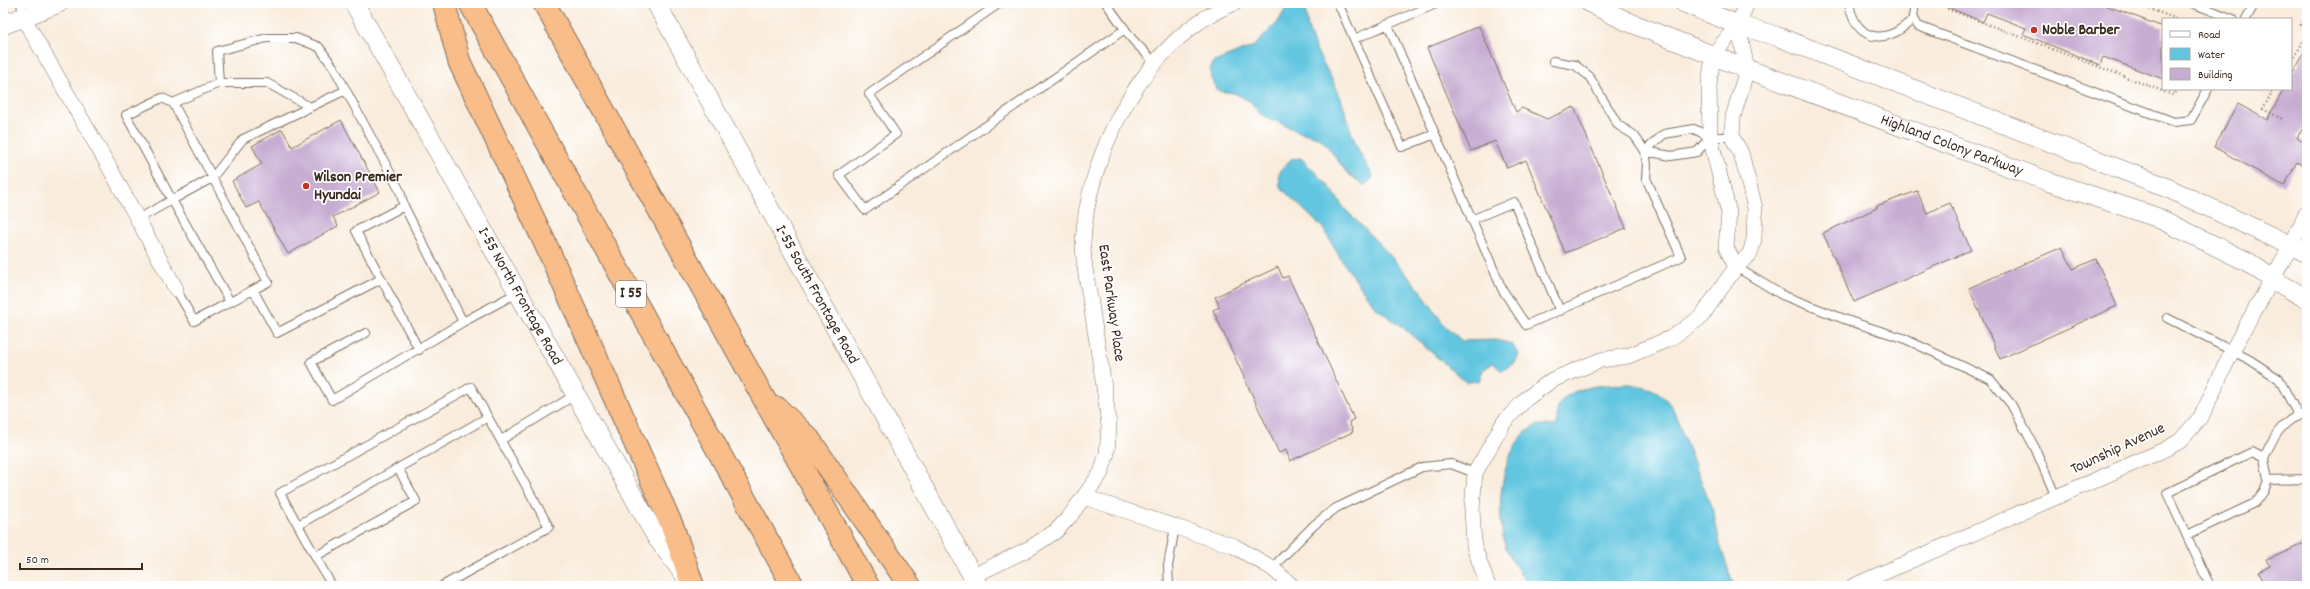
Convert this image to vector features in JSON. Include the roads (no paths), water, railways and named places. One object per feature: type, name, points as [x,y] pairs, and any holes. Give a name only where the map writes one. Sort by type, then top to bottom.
[{"type":"highway","points":[[444,3],[459,61],[545,244],[673,528],[693,586]]},
{"type":"highway","name":"I 55","points":[[470,3],[793,586]]},
{"type":"highway","points":[[544,3],[868,586]]},
{"type":"highway","points":[[761,393],[810,439],[910,586]]},
{"type":"street","points":[[3,25],[22,10],[59,3]]},
{"type":"street","name":"I-55 North Frontage Road","points":[[354,3],[657,538],[693,586]]},
{"type":"street","name":"I-55 South Frontage Road","points":[[656,3],[975,581]]},
{"type":"street","name":"East Parkway Place","points":[[975,581],[1056,531],[1084,497],[1101,473],[1107,453],[1109,427],[1083,245],[1090,190],[1115,125],[1155,63],[1174,41],[1200,21],[1235,3]]},
{"type":"street","name":"Highland Colony Parkway","points":[[1590,3],[1626,21],[1747,69],[2040,178],[2156,217],[2248,262],[2272,279],[2307,299]]},
{"type":"street","points":[[1684,3],[1738,25],[1776,36],[2162,185],[2300,248]]},
{"type":"street","points":[[1736,267],[1726,247],[1729,213],[1710,137],[1709,85],[1713,55],[1738,25],[1747,3]]},
{"type":"street","points":[[22,10],[176,289]]},
{"type":"street","points":[[1488,586],[1474,546],[1472,509],[1475,473],[1504,422],[1526,399],[1552,380],[1601,360],[1628,356],[1671,338],[1701,317],[1736,267],[1750,254],[1754,239],[1755,208],[1741,154],[1732,137],[1733,117],[1747,69],[1738,25]]},
{"type":"street","name":"Township Avenue","points":[[1853,586],[2166,450],[2180,441],[2201,417],[2232,351],[2272,279],[2300,248],[2307,212]]},
{"type":"street","points":[[1084,497],[1234,546],[1272,568],[1292,586]]},
{"type":"lane","points":[[1000,3],[869,94],[896,134],[839,175],[865,210],[1125,29]]},
{"type":"lane","points":[[1106,3],[1125,29],[1155,63]]},
{"type":"lane","points":[[1338,3],[1402,147],[1435,134]]},
{"type":"lane","points":[[1354,39],[1438,3]]},
{"type":"lane","points":[[1849,3],[1851,18],[1859,30],[1877,36],[1896,32],[1914,19]]},
{"type":"lane","points":[[1915,3],[1912,17],[1918,26],[2174,122],[2191,120],[2207,90]]},
{"type":"lane","points":[[2192,3],[2230,18]]},
{"type":"lane","points":[[2247,18],[2255,3]]},
{"type":"lane","points":[[1388,25],[1470,220],[1502,290],[1526,325],[1681,257],[1646,178],[1648,165],[1645,151],[1634,135],[1618,125],[1589,76],[1575,65],[1553,61]]},
{"type":"lane","points":[[219,83],[217,51],[267,38],[296,38],[319,47],[334,68],[400,191],[404,206],[464,322]]},
{"type":"lane","points":[[173,103],[219,83],[267,83],[310,107]]},
{"type":"lane","points":[[138,219],[212,178],[244,139],[346,90]]},
{"type":"lane","points":[[176,289],[194,321],[268,282],[173,103],[162,98],[126,115],[230,302]]},
{"type":"lane","points":[[1645,151],[1664,134],[1694,129],[1710,137],[1732,137]]},
{"type":"lane","points":[[1645,151],[1671,156],[1697,152],[1710,137]]},
{"type":"lane","points":[[1470,220],[1514,202],[1560,310]]},
{"type":"lane","points":[[404,206],[356,232],[419,350]]},
{"type":"lane","points":[[1736,267],[1782,295],[1852,322],[1903,338],[1990,379],[2012,404],[2035,448],[2056,497]]},
{"type":"lane","points":[[253,290],[277,332],[381,279]]},
{"type":"lane","points":[[366,333],[311,362],[332,400],[419,350],[464,322],[517,293]]},
{"type":"lane","points":[[2167,318],[2232,351],[2279,379],[2298,415]]},
{"type":"lane","points":[[332,586],[280,493],[471,387],[549,527],[442,586]]},
{"type":"lane","points":[[501,440],[576,395]]},
{"type":"lane","points":[[2187,534],[2255,503],[2264,492],[2268,480],[2264,458],[2271,441],[2282,427],[2298,415],[2307,414]]},
{"type":"lane","points":[[298,526],[488,417]]},
{"type":"lane","points":[[2210,586],[2167,492],[2252,452],[2264,458]]},
{"type":"lane","points":[[1272,568],[1314,525],[1336,508],[1422,467],[1451,464],[1475,473]]},
{"type":"lane","points":[[316,556],[416,501],[398,468]]},
{"type":"lane","points":[[2268,480],[2307,479]]},
{"type":"lane","points":[[1169,586],[1168,566],[1175,527]]},
{"type":"water","points":[[1289,3],[1306,3],[1306,15],[1310,35],[1318,54],[1338,91],[1357,147],[1373,178],[1364,185],[1347,173],[1325,143],[1318,137],[1300,132],[1260,114],[1251,102],[1234,93],[1219,91],[1212,81],[1210,71],[1212,63],[1254,46],[1278,22]]},
{"type":"water","points":[[1301,158],[1330,187],[1344,208],[1387,252],[1419,289],[1445,326],[1462,341],[1496,340],[1512,344],[1519,355],[1515,363],[1502,371],[1493,363],[1483,370],[1479,381],[1466,382],[1402,327],[1375,307],[1342,261],[1323,228],[1280,187],[1279,174],[1282,169],[1291,159]]},
{"type":"water","points":[[1630,384],[1655,391],[1664,398],[1673,409],[1714,514],[1720,545],[1734,586],[1531,586],[1519,572],[1509,556],[1502,531],[1501,498],[1507,464],[1513,449],[1522,436],[1536,426],[1557,426],[1558,407],[1563,399],[1570,394],[1590,387]]},
{"type":"place","name":"Noble Barber","points":[[2034,30]]},
{"type":"place","name":"Wilson Premier Hyundai","points":[[306,186]]}]
